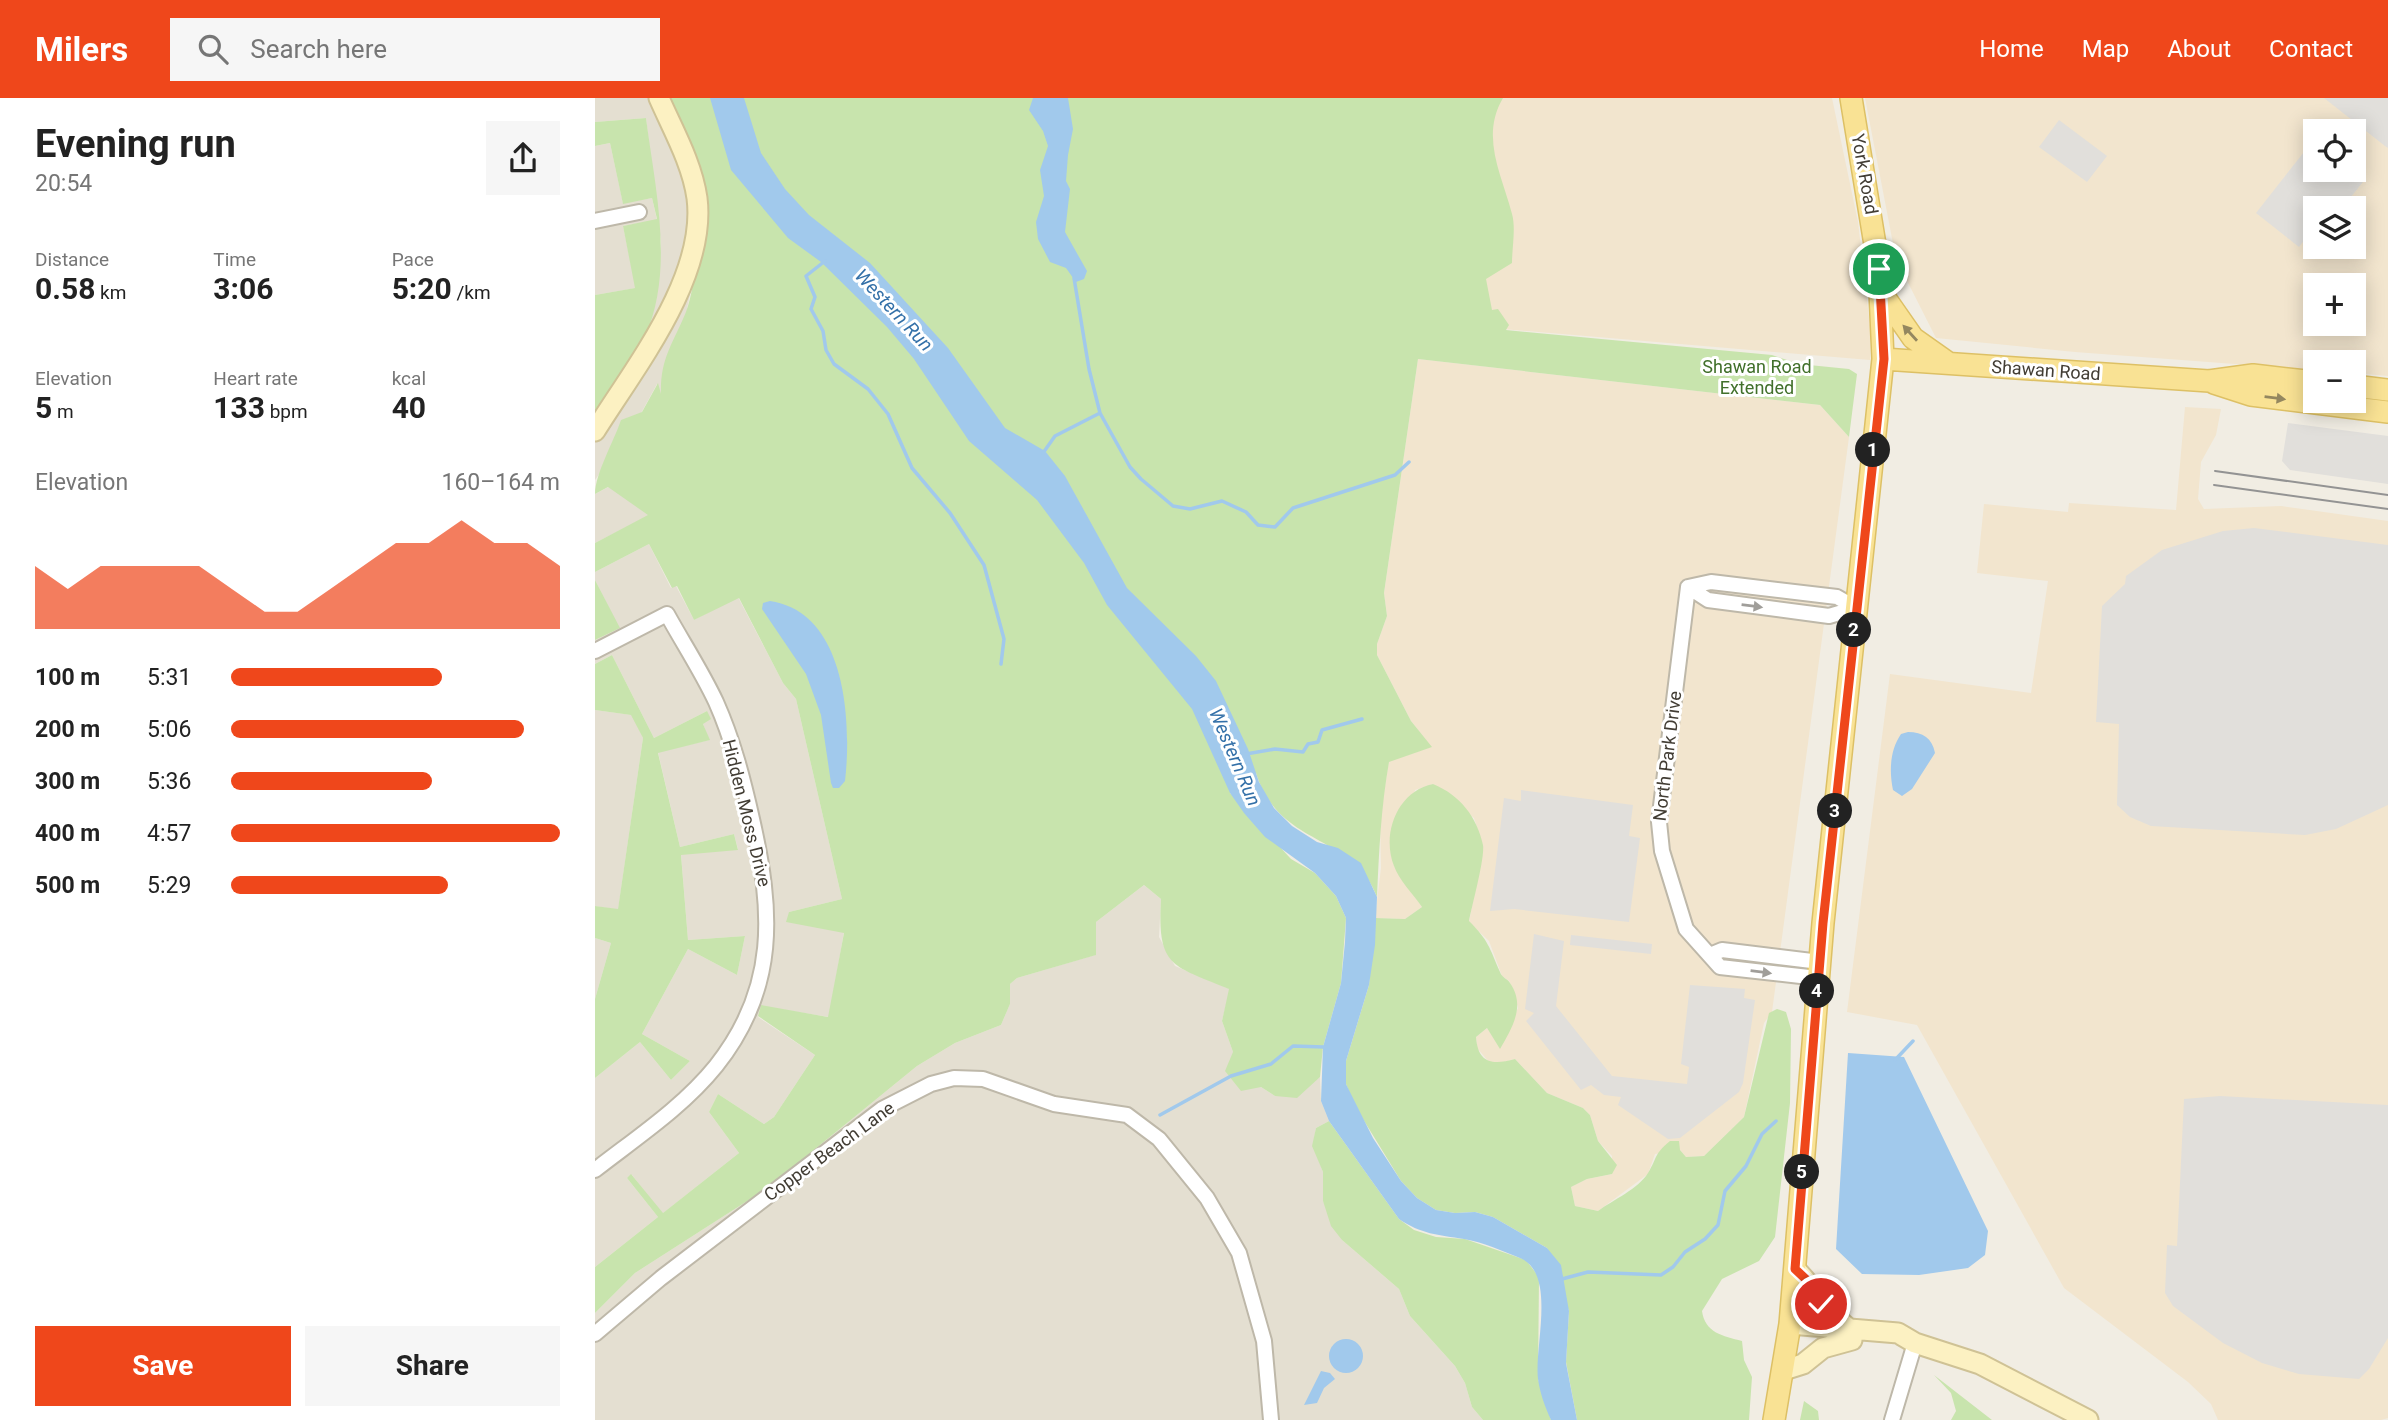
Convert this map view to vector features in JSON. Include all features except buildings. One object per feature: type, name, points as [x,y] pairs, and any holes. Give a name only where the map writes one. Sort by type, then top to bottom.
[{"type":"main road","points":[[595,431],[670,307],[691,256],[696,231],[696,196],[690,173],[659,98]]},
{"type":"main road","name":"York Road","points":[[1774,1420],[1789,1329],[1819,970],[1884,359],[1882,293],[1868,190],[1851,98]]},
{"type":"main road","points":[[1882,293],[1913,338],[1949,363]]},
{"type":"main road","name":"Shawan Road","points":[[1884,359],[2209,381],[2253,375],[2303,381]]},
{"type":"main road","name":"Shawan Road","points":[[2209,381],[2251,395],[2388,412]]},
{"type":"main road","points":[[2366,387],[2388,390]]},
{"type":"main road","points":[[1795,1269],[1811,1284],[1821,1304],[1850,1334]]},
{"type":"main road","points":[[1789,1329],[1916,1343],[1980,1364],[2088,1420]]},
{"type":"main road","points":[[1783,1370],[1803,1364],[1822,1349],[1850,1334]]},
{"type":"street","points":[[595,221],[639,212]]},
{"type":"street","name":"North Park Drive","points":[[1819,970],[1721,950],[1710,955],[1695,943],[1686,929],[1659,831],[1688,587],[1708,600],[1835,617],[1856,608]]},
{"type":"street","name":"Hidden Moss Drive","points":[[595,651],[667,614],[715,701],[741,773],[768,898],[764,962],[747,1016],[715,1067],[691,1093],[595,1170]]},
{"type":"street","name":"Copper Beach Lane","points":[[595,1334],[661,1278],[882,1109],[931,1084],[954,1078],[983,1079],[1054,1104],[1127,1115],[1159,1139],[1207,1198],[1239,1253],[1264,1341],[1271,1420]]},
{"type":"street","points":[[1892,1420],[1916,1343]]},
{"type":"shaded area","points":[[595,98],[671,98],[689,159],[694,276],[687,309],[877,399],[595,543],[595,494],[676,452],[657,384],[634,426],[595,480],[595,421],[645,337],[657,292],[661,243],[646,118],[595,122]]},
{"type":"shaded area","points":[[1443,98],[1832,98],[1858,222],[1870,326],[1870,360],[1421,322]]},
{"type":"shaded area","points":[[1865,98],[2388,98],[2388,376],[2366,374],[2366,350],[2303,350],[2303,369],[2075,352],[1936,338],[1896,259]]},
{"type":"shaded area","points":[[2324,98],[2388,98],[2388,148],[2366,131],[2366,119],[2351,119]]},
{"type":"shaded area","points":[[2059,120],[2107,156],[2087,182],[2039,147]]},
{"type":"shaded area","points":[[610,143],[623,203],[652,198],[657,220],[623,226],[636,288],[595,295],[595,146]]},
{"type":"shaded area","points":[[2303,153],[2303,182],[2363,182],[2352,196],[2303,196],[2303,242],[2299,247],[2256,213]]},
{"type":"shaded area","points":[[1418,359],[1820,405],[1849,437],[1772,1012],[1764,1023],[1744,1117],[1704,1156],[1686,1157],[1680,1150],[1655,1154],[1648,1174],[1598,1211],[1575,1206],[1571,1187],[1587,1179],[1612,1174],[1612,1156],[1598,1141],[1590,1115],[1583,1108],[1547,1093],[1515,1059],[1497,1064],[1489,1062],[1477,1048],[1476,1037],[1487,1028],[1500,1048],[1518,1008],[1513,989],[1509,981],[1502,976],[1489,941],[1469,922],[1483,846],[1474,818],[1433,784],[1415,790],[1394,866],[1422,907],[1405,919],[1375,918],[1381,868],[1380,816],[1389,761],[1431,747],[1411,721],[1377,655],[1377,644],[1387,616],[1384,593]]},
{"type":"shaded area","points":[[2185,407],[2221,409],[2216,435],[2201,462],[2198,499],[2204,509],[2281,506],[2388,521],[2388,1418],[2381,1420],[2218,1420],[2211,1404],[2188,1382],[2064,1288],[1917,1025],[1847,1012],[1890,674],[2031,693],[2048,581],[1977,573],[1984,504],[2068,512],[2069,503],[2176,510]]},
{"type":"shaded area","points":[[2288,423],[2388,436],[2388,484],[2290,470],[2282,461]]},
{"type":"shaded area","points":[[2254,528],[2388,545],[2388,805],[2336,829],[2305,835],[2151,826],[2130,817],[2117,805],[2119,724],[2096,722],[2102,606],[2125,584],[2126,576],[2162,550],[2223,531]]},
{"type":"shaded area","points":[[649,544],[671,588],[676,586],[694,620],[738,597],[783,683],[796,699],[842,899],[789,912],[844,932],[829,1017],[761,1006],[758,1017],[815,1055],[774,1117],[764,1124],[718,1094],[709,1112],[739,1153],[662,1214],[632,1175],[627,1178],[658,1217],[595,1267],[595,1078],[640,1042],[671,1080],[690,1061],[642,1034],[688,949],[737,975],[745,936],[688,940],[681,854],[738,849],[734,834],[680,847],[658,752],[709,740],[703,724],[707,711],[654,738],[612,655],[595,664],[595,640],[619,628],[595,580],[595,572]]},
{"type":"shaded area","points":[[595,710],[632,715],[643,738],[618,910],[595,906]]},
{"type":"shaded area","points":[[1521,790],[1633,805],[1629,836],[1640,838],[1629,922],[1514,909],[1490,911],[1504,798],[1521,801]]},
{"type":"shaded area","points":[[1144,885],[1161,899],[1159,937],[1175,966],[1230,989],[1222,1021],[1233,1052],[1261,1087],[1275,1096],[1308,1085],[1320,1077],[1321,1101],[1329,1121],[1316,1128],[1313,1146],[1323,1172],[1323,1201],[1342,1240],[1399,1289],[1410,1316],[1455,1366],[1465,1383],[1472,1407],[1483,1420],[595,1420],[595,1313],[635,1273],[766,1189],[917,1066],[955,1043],[1001,1025],[1010,1004],[1010,984],[1017,978],[1095,955],[1096,922]]},
{"type":"shaded area","points":[[1534,934],[1564,941],[1556,1006],[1612,1076],[1687,1084],[1689,1067],[1681,1064],[1690,985],[1745,989],[1744,998],[1755,1000],[1743,1083],[1739,1092],[1680,1138],[1668,1139],[1618,1105],[1621,1097],[1604,1095],[1591,1085],[1581,1090],[1526,1021],[1534,1013],[1525,1009]]},
{"type":"shaded area","points":[[1571,935],[1652,944],[1651,954],[1570,945]]},
{"type":"shaded area","points":[[595,938],[611,943],[595,999]]},
{"type":"shaded area","points":[[2220,1096],[2388,1105],[2388,1338],[2369,1369],[2359,1379],[2299,1374],[2262,1363],[2223,1343],[2173,1306],[2165,1293],[2167,1245],[2177,1246],[2184,1099]]},
{"type":"green space","name":"Shawan Road Extended","points":[[671,98],[1503,98],[1496,113],[1493,142],[1513,220],[1512,263],[1486,279],[1492,310],[1498,309],[1509,325],[1506,330],[1772,355],[1799,364],[1849,369],[1857,374],[1849,437],[1820,405],[1418,359],[1384,593],[1387,616],[1377,644],[1377,655],[1411,721],[1432,747],[1389,762],[1382,813],[1377,897],[1366,876],[1351,861],[1282,815],[1267,797],[1256,773],[1230,793],[1291,859],[1315,873],[1336,896],[1346,918],[1341,983],[1323,1047],[1320,1077],[1297,1098],[1275,1096],[1261,1087],[1241,1091],[1225,1071],[1233,1052],[1222,1021],[1229,989],[1194,975],[1172,961],[1162,939],[1161,899],[1144,885],[1096,922],[1096,955],[1017,978],[1010,984],[1010,1004],[1001,1025],[955,1043],[917,1066],[766,1189],[635,1273],[595,1313],[595,1267],[658,1217],[627,1178],[631,1174],[663,1213],[739,1153],[709,1112],[718,1094],[764,1124],[774,1117],[815,1055],[758,1016],[761,1005],[828,1017],[844,933],[786,922],[789,912],[842,899],[796,699],[783,683],[739,598],[694,620],[677,586],[672,588],[649,544],[595,572],[595,543],[648,515],[608,487],[595,494],[596,486],[621,420],[642,412],[658,383],[661,394],[665,361],[688,306],[693,286],[697,259]]},
{"type":"green space","points":[[646,118],[658,200],[661,256],[659,284],[654,311],[640,348],[595,421],[595,295],[635,288],[623,226],[657,219],[652,198],[623,204],[610,143],[595,146],[595,122]]},
{"type":"green space","points":[[595,580],[620,628],[595,640]]},
{"type":"green space","points":[[612,655],[654,738],[707,711],[711,719],[703,724],[710,740],[658,753],[680,847],[734,834],[738,850],[681,855],[688,940],[745,936],[737,975],[688,949],[642,1034],[690,1061],[671,1080],[640,1042],[595,1078],[595,999],[611,943],[595,938],[595,906],[618,909],[643,738],[631,715],[595,710],[595,664]]},
{"type":"green space","points":[[1433,784],[1451,794],[1466,808],[1480,835],[1483,845],[1482,860],[1469,921],[1485,939],[1517,1000],[1515,1017],[1500,1049],[1487,1028],[1476,1037],[1480,1053],[1494,1062],[1515,1059],[1547,1093],[1583,1108],[1590,1115],[1598,1141],[1617,1165],[1612,1174],[1587,1179],[1571,1187],[1575,1206],[1598,1211],[1625,1194],[1644,1179],[1658,1153],[1670,1141],[1679,1141],[1680,1150],[1686,1157],[1704,1156],[1744,1117],[1769,1013],[1777,1009],[1786,1012],[1791,1029],[1790,1103],[1775,1237],[1759,1261],[1722,1279],[1702,1311],[1711,1329],[1742,1341],[1744,1360],[1752,1377],[1749,1420],[1577,1420],[1566,1362],[1569,1311],[1547,1248],[1493,1217],[1475,1212],[1436,1210],[1417,1198],[1401,1181],[1355,1106],[1346,1084],[1346,1061],[1369,985],[1375,918],[1405,919],[1422,907],[1394,866],[1391,827],[1395,815],[1410,795]]},
{"type":"green space","points":[[1329,1121],[1399,1219],[1414,1230],[1436,1237],[1465,1239],[1526,1260],[1539,1277],[1538,1379],[1551,1420],[1483,1420],[1472,1407],[1465,1383],[1455,1366],[1410,1316],[1399,1289],[1342,1240],[1331,1226],[1323,1201],[1323,1172],[1312,1146],[1316,1128]]},
{"type":"green space","points":[[1934,1375],[1992,1420],[1951,1420],[1956,1411],[1951,1393]]},
{"type":"green space","points":[[1804,1401],[1818,1411],[1819,1420],[1800,1420]]},
{"type":"water","name":"Western Run","points":[[710,98],[744,98],[761,153],[785,189],[809,215],[870,263],[948,348],[1005,428],[1045,451],[1065,476],[1127,588],[1196,656],[1216,681],[1248,749],[1259,782],[1274,808],[1292,826],[1317,842],[1338,848],[1361,863],[1377,897],[1375,945],[1369,985],[1346,1061],[1346,1084],[1373,1138],[1401,1181],[1417,1198],[1436,1210],[1475,1212],[1493,1217],[1547,1248],[1561,1265],[1569,1311],[1566,1363],[1577,1420],[1551,1420],[1541,1395],[1538,1365],[1541,1294],[1538,1279],[1531,1266],[1520,1258],[1492,1247],[1471,1240],[1422,1231],[1399,1219],[1329,1121],[1321,1101],[1323,1047],[1341,983],[1346,918],[1336,896],[1315,873],[1265,837],[1244,813],[1230,793],[1192,709],[1107,605],[1084,563],[1037,500],[969,441],[914,359],[887,327],[821,262],[788,238],[731,170]]},
{"type":"water","points":[[1033,98],[1068,98],[1073,129],[1068,155],[1066,181],[1070,189],[1065,232],[1087,271],[1084,279],[1076,282],[1066,268],[1050,262],[1038,239],[1036,222],[1044,196],[1040,170],[1048,146],[1043,131],[1029,110]]},
{"type":"water","points":[[770,601],[795,609],[815,625],[829,647],[839,673],[847,729],[847,756],[845,781],[839,788],[833,788],[831,783],[821,715],[806,674],[762,609],[763,603]]},
{"type":"water","points":[[1908,732],[1926,737],[1932,743],[1935,753],[1912,789],[1902,796],[1893,790],[1891,761],[1897,740],[1901,734]]},
{"type":"water","points":[[1848,1053],[1904,1057],[1988,1231],[1985,1255],[1968,1268],[1919,1275],[1862,1274],[1836,1249]]},
{"type":"water","points":[[1346,1339],[1358,1344],[1363,1356],[1358,1368],[1346,1373],[1334,1368],[1329,1356],[1334,1344]]},
{"type":"water","points":[[1321,1371],[1330,1373],[1335,1379],[1324,1388],[1317,1403],[1304,1405]]},
{"type":"waterway","points":[[825,261],[806,276],[815,297],[811,309],[823,331],[826,350],[834,364],[868,389],[888,414],[912,468],[950,513],[984,565],[1004,639],[1001,664]]},
{"type":"waterway","points":[[1074,278],[1089,369],[1100,413]]},
{"type":"waterway","points":[[1043,453],[1055,436],[1100,413],[1130,467],[1173,506],[1190,509],[1222,501],[1246,512],[1258,525],[1275,527],[1293,508],[1395,475],[1409,462]]},
{"type":"waterway","name":"Western Run","points":[[1246,754],[1275,749],[1303,752],[1308,744],[1318,742],[1322,730],[1362,719]]},
{"type":"waterway","points":[[1895,1060],[1913,1041]]},
{"type":"waterway","points":[[1160,1115],[1231,1076],[1271,1064],[1293,1046],[1324,1047]]},
{"type":"waterway","points":[[1562,1279],[1588,1272],[1661,1275],[1673,1267],[1685,1252],[1705,1239],[1718,1225],[1725,1191],[1746,1166],[1762,1134],[1776,1121]]},
{"type":"tram line","points":[[2215,471],[2388,495]]},
{"type":"tram line","points":[[2214,485],[2388,509]]},
{"type":"route","points":[[1821,1304],[1811,1284],[1795,1269],[1823,923],[1884,359],[1879,269]]}]
